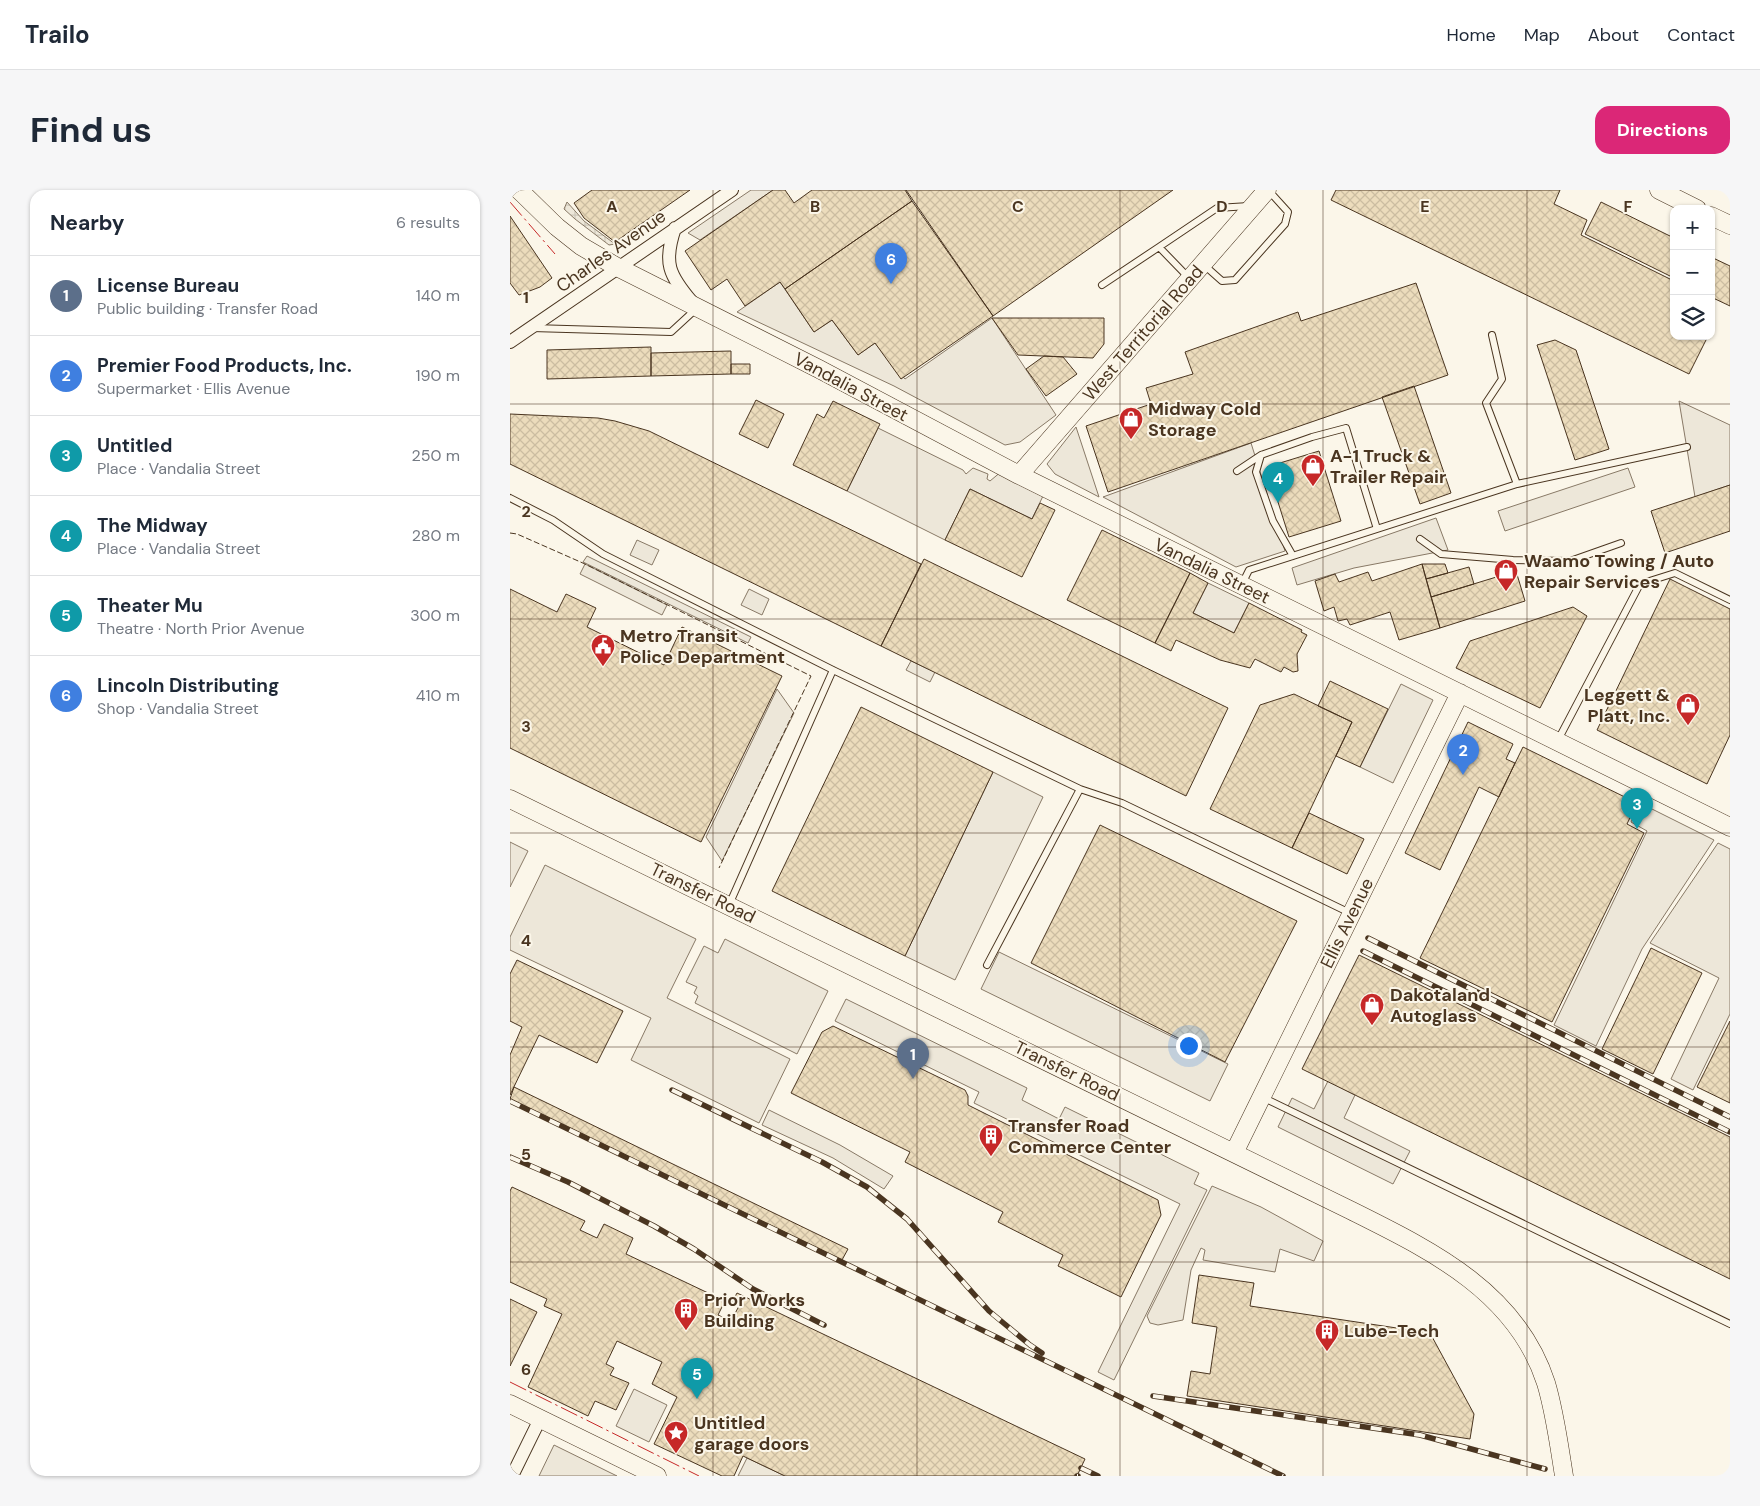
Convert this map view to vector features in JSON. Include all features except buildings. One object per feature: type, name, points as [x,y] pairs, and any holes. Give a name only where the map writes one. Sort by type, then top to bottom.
[{"type":"street","name":"Vandalia Street","points":[[519,190],[557,227],[581,246],[617,267],[819,369],[1019,476],[1729,823]]},
{"type":"street","name":"Charles Avenue","points":[[510,342],[732,190]]},
{"type":"street","name":"West Territorial Road","points":[[1019,476],[1268,190]]},
{"type":"street","points":[[1659,190],[1689,205]]},
{"type":"street","points":[[1715,218],[1730,225]]},
{"type":"street","name":"Vandalia Street","points":[[675,228],[671,241],[668,265],[678,286],[697,308]]},
{"type":"street","name":"Ellis Avenue","points":[[1234,1153],[1460,693]]},
{"type":"street","name":"Transfer Road","points":[[510,799],[1420,1244],[1468,1277],[1490,1296],[1510,1318],[1526,1342],[1538,1363],[1551,1403],[1564,1476]]},
{"type":"street","points":[[510,1404],[657,1476]]},
{"type":"street","points":[[512,1476],[540,1419]]},
{"type":"lane","points":[[1203,263],[1222,281],[1235,280],[1285,224],[1288,212],[1268,190]]},
{"type":"lane","points":[[1102,284],[1217,208],[1253,206]]},
{"type":"lane","points":[[1159,247],[1190,278]]},
{"type":"lane","points":[[531,328],[671,332],[697,308]]},
{"type":"lane","points":[[1492,335],[1502,379],[1486,404],[1517,484]]},
{"type":"lane","points":[[1237,471],[1261,455],[1312,437],[1346,428],[1377,529]]},
{"type":"lane","points":[[1242,585],[1249,570],[1517,484],[1687,447]]},
{"type":"lane","points":[[1261,455],[1256,472],[1273,521],[1292,556]]},
{"type":"lane","points":[[510,498],[553,520],[603,554],[833,670],[1080,789],[1122,803],[1351,914]]},
{"type":"lane","points":[[1420,539],[1440,554],[1513,560],[1570,561],[1620,543]]},
{"type":"lane","points":[[1558,741],[1640,584],[1676,573],[1730,600]]},
{"type":"lane","points":[[729,906],[833,670]]},
{"type":"lane","points":[[987,965],[1080,789]]},
{"type":"lane","points":[[1261,1097],[1730,1324]]},
{"type":"shaded area","points":[[751,190],[773,190],[700,240],[688,233]]},
{"type":"shaded area","points":[[567,202],[584,221],[615,244],[609,245],[575,219],[564,209]]},
{"type":"shaded area","points":[[780,282],[814,332],[832,320],[858,355],[875,343],[905,379],[992,318],[1056,415],[1020,442],[1005,445],[894,386],[737,312]]},
{"type":"shaded area","points":[[1679,401],[1730,425],[1730,485],[1695,497]]},
{"type":"shaded area","points":[[1076,427],[1099,497],[1055,474],[1047,464]]},
{"type":"shaded area","points":[[878,428],[963,470],[966,474],[973,468],[988,474],[987,479],[990,481],[1002,471],[1043,496],[1032,519],[970,489],[945,540],[847,491]]},
{"type":"shaded area","points":[[1251,443],[1285,551],[1236,567],[1103,497]]},
{"type":"shaded area","points":[[1628,468],[1635,487],[1505,531],[1498,511]]},
{"type":"shaded area","points":[[1436,518],[1448,550],[1354,568],[1297,585],[1292,568]]},
{"type":"shaded area","points":[[637,540],[659,550],[652,565],[630,555]]},
{"type":"shaded area","points":[[587,556],[751,637],[748,643],[583,562]]},
{"type":"shaded area","points":[[585,564],[667,605],[662,615],[580,574]]},
{"type":"shaded area","points":[[1208,583],[1249,603],[1234,633],[1193,613]]},
{"type":"shaded area","points":[[749,589],[769,599],[762,615],[741,605]]},
{"type":"shaded area","points":[[911,661],[935,672],[930,682],[906,670]]},
{"type":"shaded area","points":[[1401,684],[1433,700],[1393,783],[1360,767]]},
{"type":"shaded area","points":[[777,689],[794,713],[722,861],[706,837]]},
{"type":"shaded area","points":[[993,772],[1043,797],[955,980],[905,956]]},
{"type":"shaded area","points":[[1640,803],[1714,840],[1642,949],[1596,1046],[1554,1025],[1647,831],[1631,822]]},
{"type":"shaded area","points":[[510,842],[528,851],[510,887]]},
{"type":"shaded area","points":[[1718,843],[1730,849],[1730,1014],[1693,1090],[1671,1079],[1719,978],[1650,943]]},
{"type":"shaded area","points":[[545,865],[696,939],[667,998],[790,1059],[759,1123],[631,1060],[651,1018],[510,950],[510,937]]},
{"type":"shaded area","points":[[725,939],[828,991],[797,1054],[695,1003],[698,996],[694,993],[697,987],[686,982],[704,946],[718,953]]},
{"type":"shaded area","points":[[999,952],[1228,1064],[1210,1101],[981,989]]},
{"type":"shaded area","points":[[846,999],[1027,1088],[1022,1100],[1059,1119],[1065,1107],[1199,1173],[1194,1184],[1207,1190],[1114,1380],[1098,1372],[1180,1204],[974,1103],[979,1092],[835,1021]]},
{"type":"shaded area","points":[[1328,1081],[1355,1095],[1344,1118],[1410,1151],[1393,1184],[1278,1127],[1292,1098],[1314,1109]]},
{"type":"shaded area","points":[[769,1110],[840,1145],[893,1176],[884,1189],[833,1158],[762,1125]]},
{"type":"shaded area","points":[[1212,1186],[1261,1207],[1323,1241],[1314,1261],[1280,1249],[1275,1272],[1203,1260],[1205,1250],[1201,1248],[1191,1270],[1183,1320],[1158,1325],[1150,1323],[1147,1316]]},
{"type":"shaded area","points":[[634,1389],[667,1405],[649,1442],[616,1426]]},
{"type":"shaded area","points":[[554,1445],[617,1476],[539,1476]]},
{"type":"shaded area","points":[[747,1458],[785,1476],[738,1476]]},
{"type":"railway","points":[[1368,938],[1730,1117]]},
{"type":"railway","points":[[1363,951],[1730,1132]]},
{"type":"railway","points":[[672,1090],[822,1162],[867,1187],[907,1219],[989,1311],[1042,1353]]},
{"type":"railway","points":[[510,1101],[1283,1476]]},
{"type":"railway","points":[[510,1157],[568,1182],[654,1226],[694,1249],[753,1289],[824,1325]]},
{"type":"railway","points":[[1153,1396],[1420,1435],[1545,1469]]},
{"type":"railway","points":[[1081,1468],[1098,1476]]},
{"type":"fence","points":[[510,533],[517,534],[585,564],[811,676],[719,868]]},
{"type":"power","points":[[510,202],[555,254]]},
{"type":"power","points":[[510,1382],[699,1476]]},
{"type":"place","name":"Lincoln Distributing","points":[[891,284]]},
{"type":"place","name":"Midway Cold Storage","points":[[1131,440]]},
{"type":"place","name":"A-1 Truck & Trailer Repair","points":[[1313,487]]},
{"type":"place","name":"The Midway","points":[[1278,503]]},
{"type":"place","name":"Waamo Towing / Auto Repair Services","points":[[1506,592]]},
{"type":"place","name":"Metro Transit Police Department","points":[[603,667]]},
{"type":"place","name":"Leggett & Platt, Inc.","points":[[1688,726]]},
{"type":"place","name":"Premier Food Products, Inc.","points":[[1463,775]]},
{"type":"place","name":"Untitled","points":[[1637,829]]},
{"type":"place","name":"Dakotaland Autoglass","points":[[1372,1026]]},
{"type":"place","name":"License Bureau","points":[[913,1079]]},
{"type":"place","name":"Transfer Road Commerce Center","points":[[991,1157]]},
{"type":"place","name":"Prior Works Building","points":[[686,1331]]},
{"type":"place","name":"Lube-Tech","points":[[1327,1352]]},
{"type":"place","name":"Theater Mu","points":[[697,1399]]},
{"type":"place","name":"Untitled garage doors","points":[[676,1454]]}]
